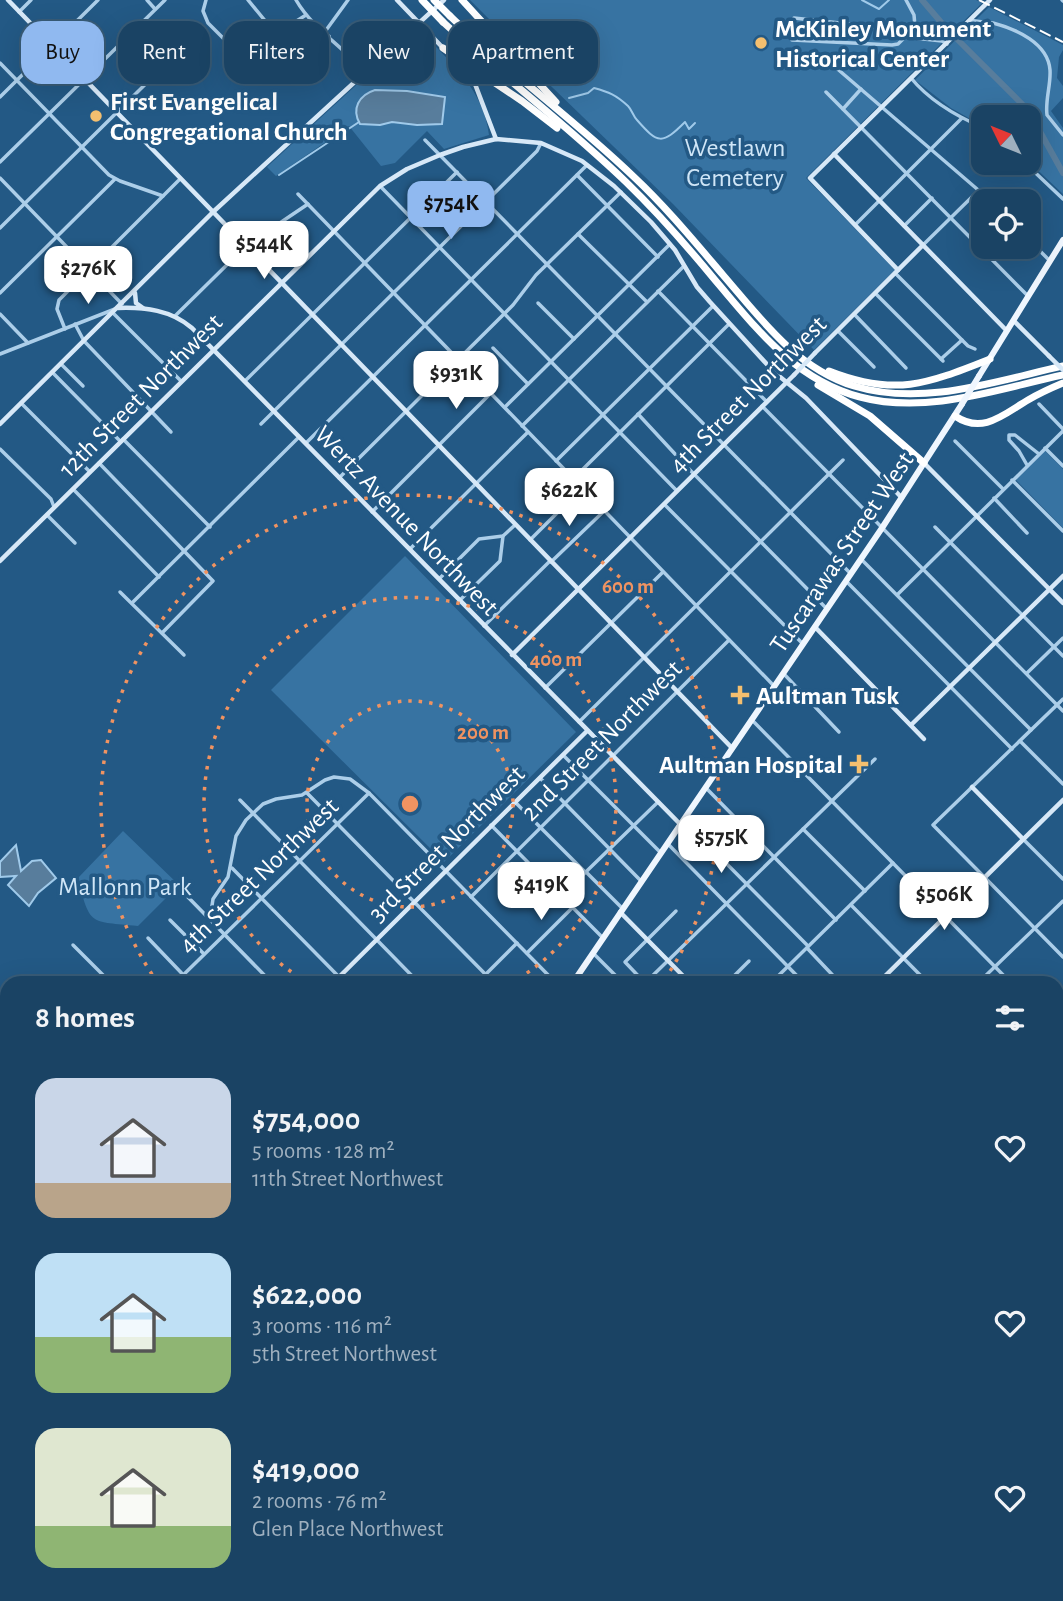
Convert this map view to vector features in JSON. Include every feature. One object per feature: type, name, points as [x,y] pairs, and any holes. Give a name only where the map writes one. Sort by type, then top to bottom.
[{"type":"highway","points":[[422,0],[443,22],[624,180],[676,234],[749,321],[775,348],[807,374],[842,391],[878,401],[908,403],[939,401],[1063,368]]},
{"type":"highway","points":[[434,0],[609,154],[671,214],[778,339],[821,372],[855,386],[883,393],[932,393],[1063,368]]},
{"type":"highway","points":[[462,0],[550,97],[598,140],[609,154]]},
{"type":"highway","points":[[443,48],[522,100],[624,180]]},
{"type":"highway","points":[[749,321],[755,332],[785,362],[870,416],[924,463]]},
{"type":"highway","points":[[778,339],[828,370],[853,380],[881,386],[930,382],[990,359]]},
{"type":"highway","points":[[955,416],[972,424],[992,422],[1063,383]]},
{"type":"main road","name":"Tuscarawas Street West","points":[[577,976],[902,498],[1063,240]]},
{"type":"street","points":[[8,0],[28,21]]},
{"type":"street","points":[[19,12],[32,0]]},
{"type":"street","points":[[77,21],[98,0]]},
{"type":"street","points":[[146,0],[155,9]]},
{"type":"street","points":[[104,59],[164,0]]},
{"type":"street","points":[[206,0],[203,9],[205,19],[224,39]]},
{"type":"street","points":[[248,0],[265,21]]},
{"type":"street","points":[[296,0],[312,21]]},
{"type":"street","points":[[329,26],[348,0]]},
{"type":"street","points":[[397,0],[416,21]]},
{"type":"street","points":[[420,21],[444,0]]},
{"type":"street","points":[[906,0],[914,15],[916,38]]},
{"type":"street","points":[[975,349],[962,340],[855,225],[808,181],[990,0]]},
{"type":"street","points":[[297,21],[306,15]]},
{"type":"street","points":[[905,37],[900,43],[892,45],[792,40],[794,18],[895,29],[905,37],[948,43]]},
{"type":"street","points":[[971,20],[1003,26],[1041,48],[1050,69],[1047,115],[1063,135]]},
{"type":"street","points":[[329,36],[343,50]]},
{"type":"street","points":[[434,39],[475,84],[495,139],[541,143],[567,153],[587,164],[621,192],[670,244],[697,287],[713,306],[774,372],[806,398],[902,498]]},
{"type":"street","points":[[0,63],[115,179],[163,196]]},
{"type":"street","points":[[834,66],[978,189]]},
{"type":"street","points":[[0,97],[21,77]]},
{"type":"street","points":[[911,78],[923,91],[971,122]]},
{"type":"street","points":[[0,162],[79,84]]},
{"type":"street","points":[[89,84],[732,748]]},
{"type":"street","points":[[0,228],[145,84]]},
{"type":"street","points":[[0,424],[213,212],[352,84]]},
{"type":"street","points":[[843,109],[861,89]]},
{"type":"street","points":[[826,92],[1029,296]]},
{"type":"street","points":[[855,225],[962,118]]},
{"type":"street","name":"12th Street Northwest","points":[[0,561],[380,186],[407,169],[440,155],[495,139]]},
{"type":"street","points":[[425,140],[851,574]]},
{"type":"street","points":[[261,424],[537,151],[541,143]]},
{"type":"street","points":[[834,154],[1007,331]]},
{"type":"street","points":[[306,443],[587,164]]},
{"type":"street","points":[[245,382],[457,172]]},
{"type":"street","points":[[577,175],[657,257]]},
{"type":"street","points":[[1038,175],[1063,199]]},
{"type":"street","points":[[0,178],[120,306]]},
{"type":"street","points":[[65,328],[57,309],[58,302],[180,178]]},
{"type":"street","points":[[0,293],[115,179]]},
{"type":"street","points":[[380,186],[677,491]]},
{"type":"street","points":[[339,478],[504,314],[546,265],[621,192]]},
{"type":"street","points":[[298,194],[774,686]]},
{"type":"street","points":[[904,226],[932,198]]},
{"type":"street","name":"4th Street Northwest","points":[[512,655],[971,198]]},
{"type":"street","points":[[175,316],[247,247],[308,204]]},
{"type":"street","points":[[578,234],[647,302]]},
{"type":"street","points":[[504,408],[670,244]]},
{"type":"street","points":[[1041,251],[1051,261]]},
{"type":"street","points":[[522,426],[684,266]]},
{"type":"street","points":[[137,289],[134,298],[144,308]]},
{"type":"street","points":[[658,291],[767,401]]},
{"type":"street","points":[[875,293],[942,360],[962,340]]},
{"type":"street","points":[[538,303],[574,339]]},
{"type":"street","points":[[0,354],[120,306]]},
{"type":"street","name":"Wertz Avenue Northwest","points":[[120,306],[144,308],[175,316],[188,324],[680,824]]},
{"type":"street","points":[[556,461],[713,306]]},
{"type":"street","points":[[113,313],[181,381]]},
{"type":"street","points":[[0,314],[28,343]]},
{"type":"street","points":[[854,314],[906,368]]},
{"type":"street","points":[[1014,321],[1063,368]]},
{"type":"street","points":[[75,324],[84,341],[171,432]]},
{"type":"street","points":[[573,479],[730,324]]},
{"type":"street","points":[[838,331],[874,367]]},
{"type":"street","points":[[493,348],[528,384]]},
{"type":"street","points":[[61,364],[83,386]]},
{"type":"street","points":[[52,372],[210,527]]},
{"type":"street","points":[[372,512],[491,393]]},
{"type":"street","points":[[21,403],[90,472]]},
{"type":"street","points":[[897,594],[1063,430],[1039,404]]},
{"type":"street","points":[[762,406],[1063,711]]},
{"type":"street","points":[[638,414],[827,609]]},
{"type":"street","points":[[409,550],[528,432]]},
{"type":"street","points":[[1027,466],[1009,440],[1009,435],[1015,435],[1039,454]]},
{"type":"street","points":[[132,603],[299,437]]},
{"type":"street","points":[[955,441],[1003,489]]},
{"type":"street","points":[[1045,448],[1063,466]]},
{"type":"street","points":[[0,449],[51,499],[54,507]]},
{"type":"street","points":[[579,722],[843,460]]},
{"type":"street","points":[[99,463],[213,581],[162,633]]},
{"type":"street","points":[[924,463],[1063,603]]},
{"type":"street","points":[[1012,480],[1063,531]]},
{"type":"street","points":[[530,540],[582,488]]},
{"type":"street","points":[[73,489],[159,577]]},
{"type":"street","points":[[994,498],[1027,533]]},
{"type":"street","points":[[664,504],[803,645]]},
{"type":"street","points":[[484,626],[604,511]]},
{"type":"street","points":[[47,515],[75,543]]},
{"type":"street","points":[[439,579],[479,540],[503,536],[515,525]]},
{"type":"street","points":[[935,527],[1063,656]]},
{"type":"street","points":[[460,601],[500,561],[503,536]]},
{"type":"street","points":[[861,559],[1031,730]]},
{"type":"street","points":[[545,688],[663,572]]},
{"type":"street","points":[[911,725],[1063,576]]},
{"type":"street","points":[[846,581],[1012,748]]},
{"type":"street","points":[[120,592],[184,655]]},
{"type":"street","points":[[814,627],[924,739]]},
{"type":"street","points":[[1027,674],[1063,638]]},
{"type":"street","name":"2nd Street Northwest","points":[[471,897],[729,640]]},
{"type":"street","points":[[783,673],[839,732]]},
{"type":"street","points":[[1063,699],[935,823],[1063,957]]},
{"type":"street","points":[[751,719],[1004,976]]},
{"type":"street","name":"3rd Street Northwest","points":[[339,976],[587,730]]},
{"type":"street","points":[[1020,741],[1063,784]]},
{"type":"street","points":[[563,755],[660,853]]},
{"type":"street","points":[[652,976],[877,758]]},
{"type":"street","points":[[209,919],[213,899],[225,883],[231,867],[236,836],[253,813],[271,800],[307,793],[329,778],[344,777],[355,781],[369,793],[549,976]]},
{"type":"street","points":[[539,778],[641,881]]},
{"type":"street","points":[[705,787],[836,920]]},
{"type":"street","points":[[972,787],[1063,879]]},
{"type":"street","points":[[307,793],[485,974],[517,943]]},
{"type":"street","name":"4th Street Northwest","points":[[183,974],[369,793]]},
{"type":"street","points":[[240,800],[412,976]]},
{"type":"street","points":[[885,976],[1063,800]]},
{"type":"street","points":[[515,802],[586,872],[683,976]]},
{"type":"street","points":[[561,896],[658,802]]},
{"type":"street","points":[[491,825],[603,938]]},
{"type":"street","points":[[803,829],[865,891]]},
{"type":"street","points":[[722,859],[749,832]]},
{"type":"street","points":[[667,843],[797,976]]},
{"type":"street","points":[[714,850],[834,976]]},
{"type":"street","points":[[778,976],[893,863]]},
{"type":"street","points":[[231,867],[339,976]]},
{"type":"street","points":[[182,891],[265,976]]},
{"type":"street","points":[[985,976],[1063,901]]},
{"type":"street","points":[[851,905],[921,976]]},
{"type":"street","points":[[527,953],[572,908]]},
{"type":"street","points":[[638,976],[625,962],[676,911]]},
{"type":"street","points":[[170,920],[204,954]]},
{"type":"street","points":[[148,938],[183,974]]},
{"type":"street","points":[[74,945],[104,976]]},
{"type":"street","points":[[593,953],[616,976]]},
{"type":"street","points":[[734,976],[749,961]]},
{"type":"green space","name":"Westlawn Cemetery","points":[[470,0],[976,0],[982,3],[806,178],[895,270],[814,350],[673,204],[549,84],[598,84],[598,21],[491,21]]},
{"type":"green space","points":[[989,7],[1063,45],[1057,78],[1063,86],[1063,98],[1051,111],[1063,128],[1063,194],[1041,173],[1041,105],[971,105],[971,119],[951,108],[915,80]]},
{"type":"green space","points":[[434,45],[448,60],[448,84],[469,84],[474,91],[486,119],[489,135],[444,149],[427,131],[395,163],[381,166],[349,126],[276,176],[267,167],[357,84],[434,84]]},
{"type":"green space","points":[[1045,451],[1063,469],[1063,528],[1016,480]]},
{"type":"green space","points":[[405,556],[576,732],[444,862],[271,690]]},
{"type":"green space","name":"Mallonn Park","points":[[123,831],[179,885],[138,926],[101,922],[94,918],[86,905],[78,878]]},
{"type":"shaded area","points":[[375,90],[407,91],[445,97],[442,124],[360,124],[356,113],[358,103],[365,95]]},
{"type":"shaded area","points":[[16,845],[21,871],[32,861],[41,860],[56,878],[38,893],[29,906],[8,885],[16,876],[0,877],[0,862]]},
{"type":"waterway","points":[[862,0],[879,9],[889,0]]},
{"type":"waterway","points":[[922,0],[946,28],[1028,110],[1063,173]]},
{"type":"waterway","points":[[569,98],[588,93],[594,88],[608,93],[628,106],[644,128],[660,139],[671,135],[685,122],[689,129],[695,123]]},
{"type":"waterway","points":[[279,175],[359,122]]},
{"type":"railway","points":[[979,0],[1063,42]]},
{"type":"place","name":"McKinley Monument Historical Center","points":[[761,43]]},
{"type":"place","name":"First Evangelical Congregational Church","points":[[96,116]]},
{"type":"place","name":"Aultman Tusk","points":[[740,695]]},
{"type":"place","name":"Aultman Hospital","points":[[859,764]]}]
